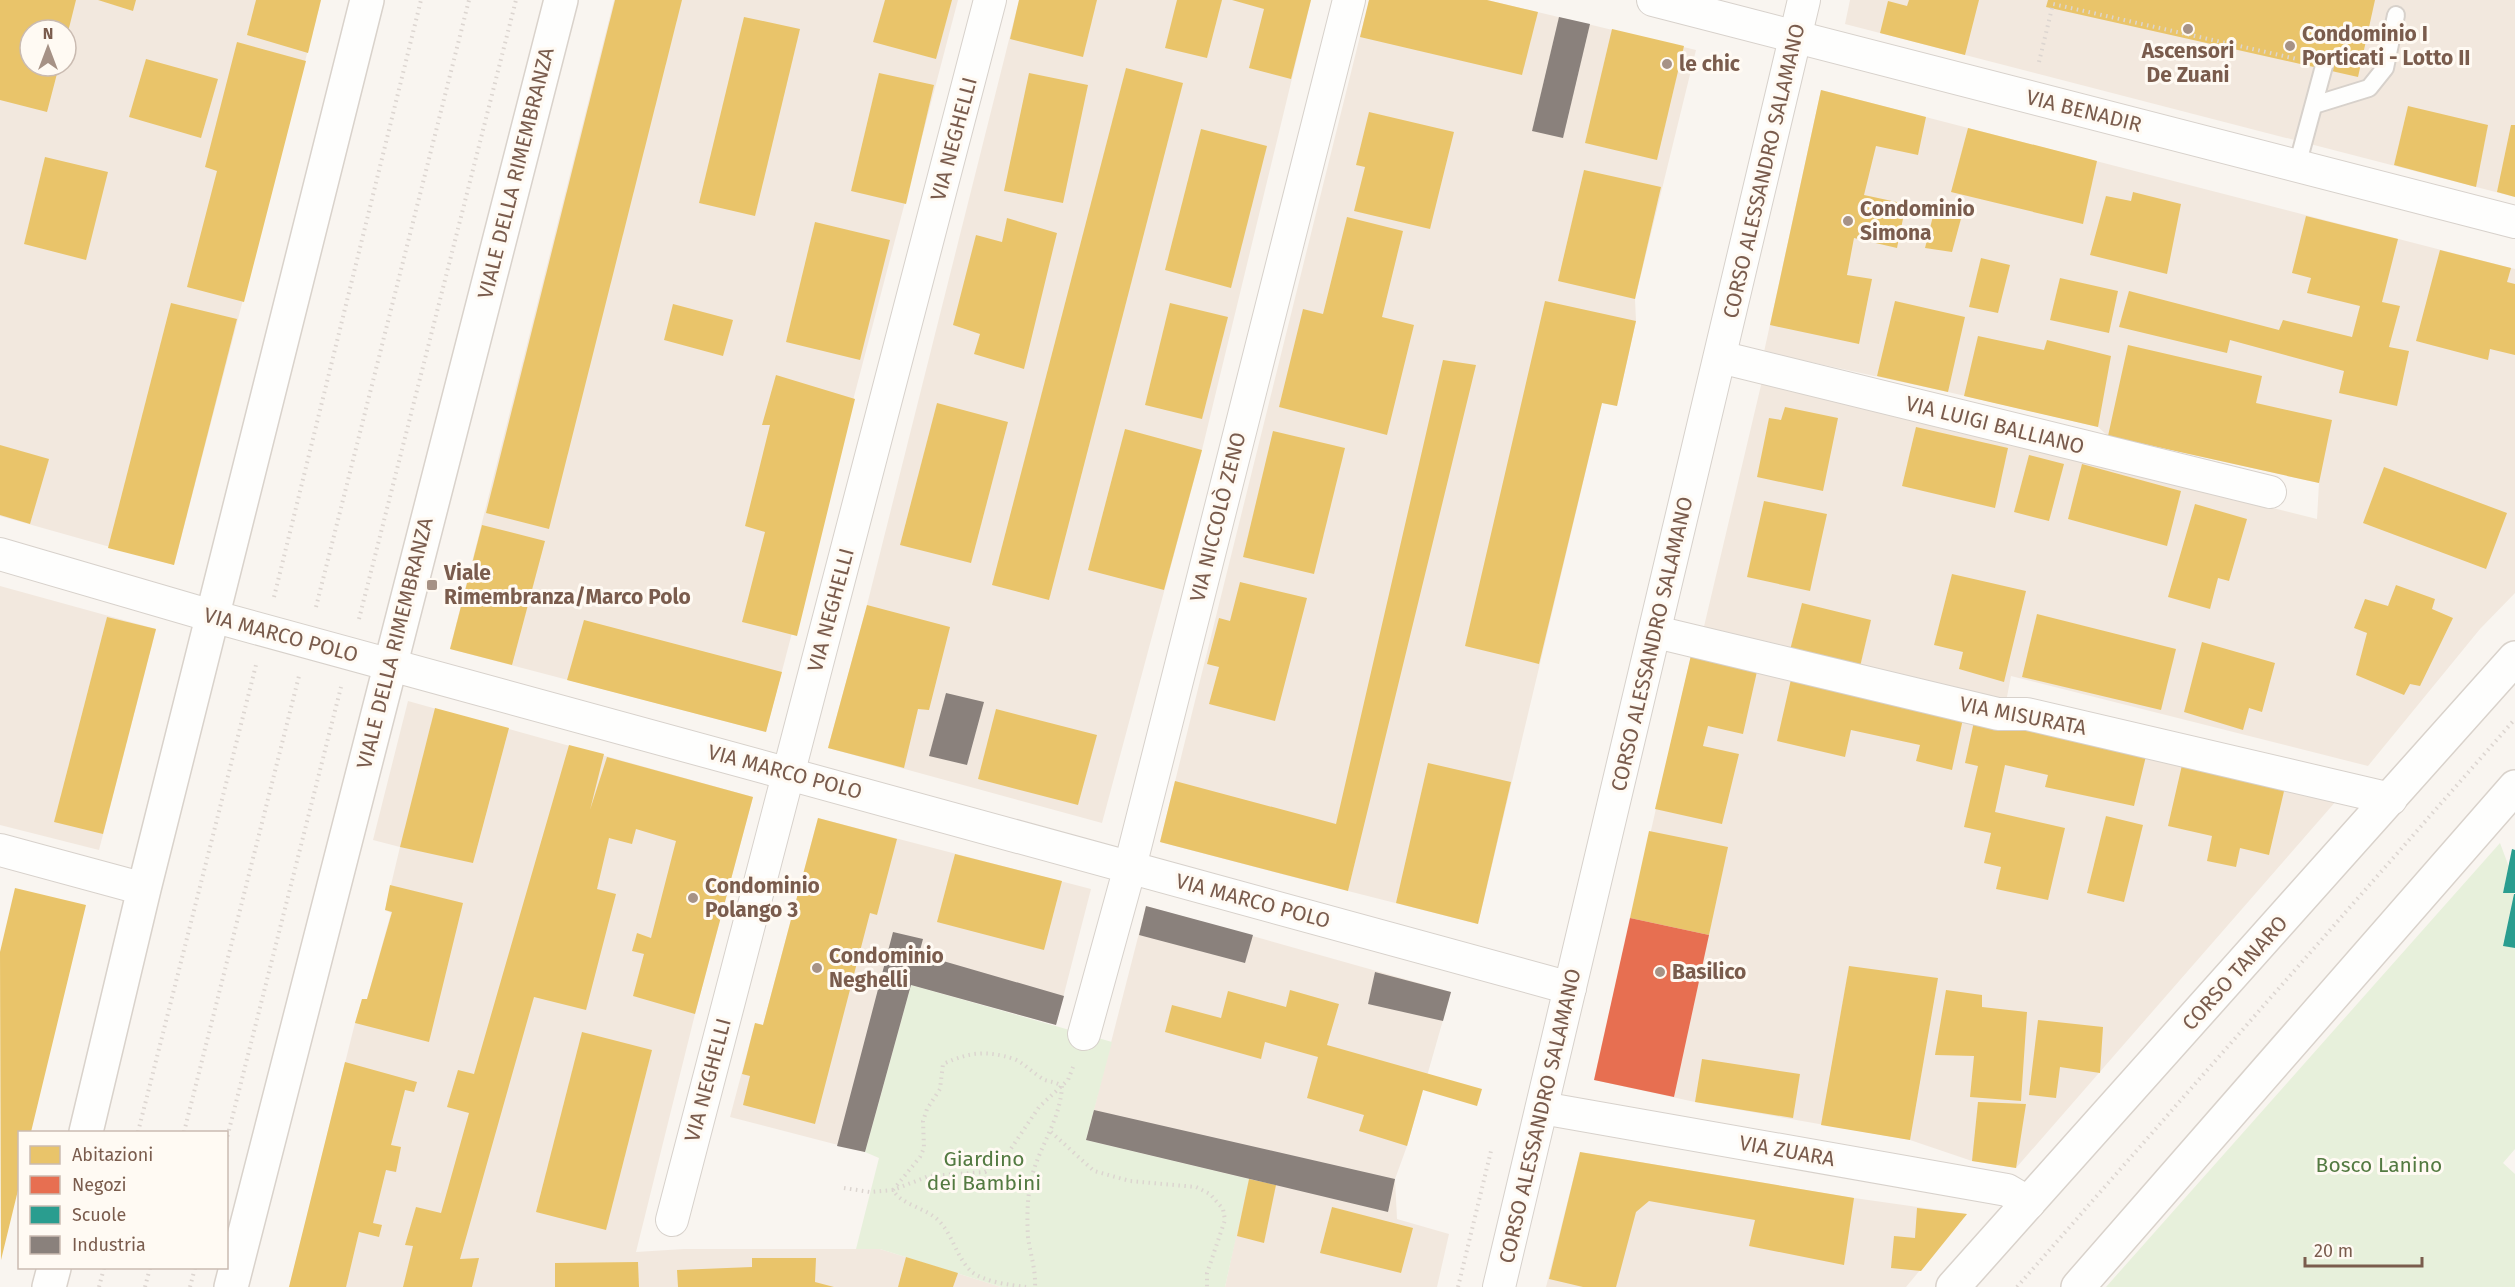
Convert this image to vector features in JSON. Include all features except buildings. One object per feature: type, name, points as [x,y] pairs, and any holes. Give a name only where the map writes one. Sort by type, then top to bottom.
[{"type":"street","points":[[86,1131],[212,616],[367,0]]},
{"type":"street","name":"VIALE DELLA RIMEMBRANZA","points":[[231,1287],[561,0]]},
{"type":"street","name":"VIA NEGHELLI","points":[[672,1220],[990,0]]},
{"type":"street","name":"VIA NICCOLÒ ZENO","points":[[1084,1034],[1130,867],[1349,0]]},
{"type":"street","name":"VIA BENADIR","points":[[1653,0],[2515,222]]},
{"type":"street","name":"CORSO ALESSANDRO SALAMANO","points":[[1499,1287],[1804,0]]},
{"type":"street","name":"VIA LUIGI BALLIANO","points":[[1720,357],[2270,492]]},
{"type":"street","name":"VIA MARCO POLO","points":[[0,554],[265,631],[1570,988]]},
{"type":"street","name":"VIA MISURATA","points":[[1656,632],[1998,714],[2027,714],[2391,799]]},
{"type":"street","name":"CORSO TANARO","points":[[1953,1287],[2515,658]]},
{"type":"street","points":[[2078,1287],[2515,787]]},
{"type":"street","points":[[0,850],[144,890]]},
{"type":"street","name":"VIA ZUARA","points":[[1542,1108],[2007,1190],[2029,1203]]},
{"type":"street","points":[[50,1287],[54,1269]]},
{"type":"lane","points":[[2314,105],[2369,88],[2385,68],[2396,15]]},
{"type":"lane","points":[[2297,166],[2324,66]]},
{"type":"path","points":[[138,1131],[422,0]]},
{"type":"path","points":[[184,1131],[470,0]]},
{"type":"path","points":[[228,1134],[516,0]]},
{"type":"path","points":[[2037,73],[2053,4],[2324,66]]},
{"type":"path","points":[[2017,1287],[2515,719]]},
{"type":"path","points":[[844,1188],[870,1192],[893,1190],[929,1176],[985,1172],[998,1164],[1016,1143],[1023,1128],[1038,1107],[1068,1080],[1084,1034]]},
{"type":"path","points":[[893,1190],[920,1157],[924,1148],[923,1121],[927,1109],[940,1089],[943,1064],[963,1055],[985,1052],[1014,1059],[1048,1081],[1062,1086]]},
{"type":"path","points":[[1035,1287],[1027,1214],[1030,1185],[1038,1156],[1051,1132],[1061,1100],[1062,1086]]},
{"type":"path","points":[[1051,1132],[1094,1171],[1130,1181],[1196,1187],[1210,1194],[1222,1209],[1225,1220],[1207,1273],[1207,1287]]},
{"type":"path","points":[[893,1190],[896,1196],[927,1211],[939,1221],[971,1271],[981,1276],[1026,1287]]},
{"type":"path","points":[[99,1287],[104,1269]]},
{"type":"path","points":[[145,1287],[150,1269]]},
{"type":"path","points":[[190,1287],[195,1269]]},
{"type":"shaded area","points":[[0,0],[321,0],[174,565],[0,516]]},
{"type":"shaded area","points":[[614,0],[958,0],[766,732],[450,649]]},
{"type":"shaded area","points":[[1019,0],[1311,0],[1202,450],[1102,823],[828,748],[867,605]]},
{"type":"shaded area","points":[[1369,0],[1487,0],[1696,50],[1635,299],[1636,321],[1617,406],[1602,403],[1478,924],[1348,891],[1356,857],[1320,884],[1160,842]]},
{"type":"shaded area","points":[[1850,0],[2515,0],[2515,197],[1845,24]]},
{"type":"shaded area","points":[[1821,90],[2515,269],[2515,593],[2480,629],[2368,766],[2011,676],[2005,707],[1702,635],[1762,381],[2317,519],[2319,483],[2108,436],[2098,427],[1764,352]]},
{"type":"shaded area","points":[[0,586],[156,629],[99,850],[0,825]]},
{"type":"shaded area","points":[[1692,651],[2337,800],[2016,1168],[1972,1161],[1910,1140],[1695,1102],[1594,1080]]},
{"type":"shaded area","points":[[408,701],[753,797],[695,1014],[636,1252],[684,1249],[880,1249],[1001,1287],[289,1287],[355,1023],[362,999],[367,999],[391,913],[385,910],[400,847],[373,840]]},
{"type":"shaded area","points":[[818,818],[1091,889],[1056,1025],[911,985],[865,1152],[730,1117],[755,1023],[763,1025]]},
{"type":"shaded area","points":[[1146,906],[1451,992],[1407,1146],[1395,1179],[1397,1219],[1449,1234],[1437,1287],[1225,1287],[1248,1179],[1086,1140]]},
{"type":"shaded area","points":[[1580,1152],[1854,1198],[1967,1214],[1906,1287],[1546,1287]]},
{"type":"green space","name":"Bosco Lanino","points":[[2500,843],[2509,867],[2503,893],[2514,893],[2503,945],[2515,948],[2515,1149],[2503,1163],[2515,1174],[2515,1287],[2106,1287]]},
{"type":"green space","name":"Giardino dei Bambini","points":[[911,985],[1112,1042],[1086,1140],[1249,1179],[1225,1287],[1001,1287],[880,1249],[856,1249],[879,1158],[865,1152]]},
{"type":"place","name":"Ascensori De Zuani","points":[[2188,29]]},
{"type":"place","name":"Condominio I Porticati - Lotto II","points":[[2290,46]]},
{"type":"place","name":"le chic","points":[[1667,64]]},
{"type":"place","name":"Condominio Simona","points":[[1848,221]]},
{"type":"place","name":"Viale Rimembranza/Marco Polo","points":[[432,585]]},
{"type":"place","name":"Condominio Polango 3","points":[[693,898]]},
{"type":"place","name":"Condominio Neghelli","points":[[817,968]]},
{"type":"place","name":"Basilico","points":[[1660,972]]}]
